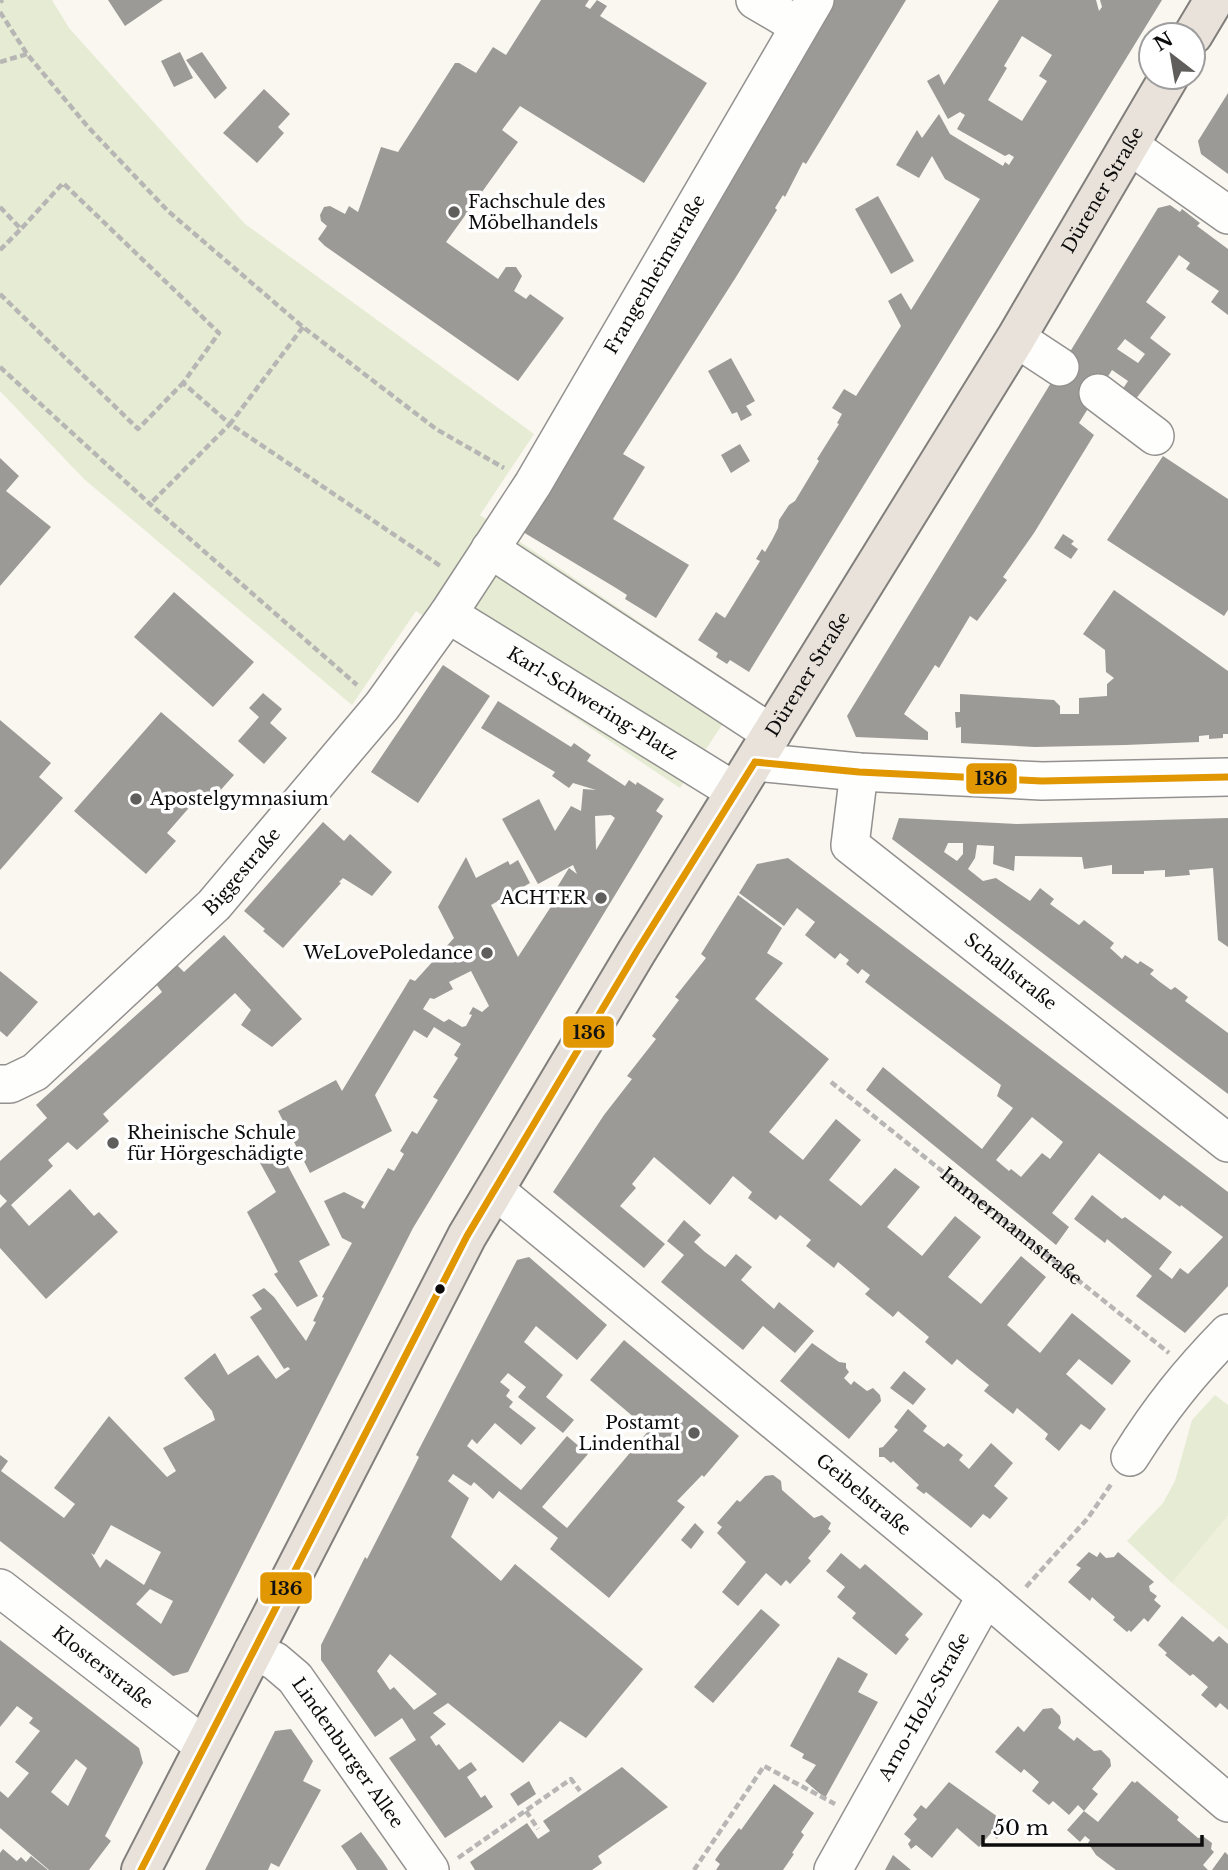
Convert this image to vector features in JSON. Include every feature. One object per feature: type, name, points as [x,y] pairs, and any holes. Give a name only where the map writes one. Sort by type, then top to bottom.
[{"type":"main road","points":[[1201,21],[1214,0]]},
{"type":"main road","name":"Dürener Straße","points":[[141,1870],[440,1286],[637,951],[1016,338],[1161,91]]},
{"type":"street","points":[[755,0],[807,13]]},
{"type":"street","name":"Frangenheimstraße","points":[[490,549],[533,484],[807,13]]},
{"type":"street","points":[[1129,145],[1228,215]]},
{"type":"street","points":[[1016,338],[1060,367]]},
{"type":"street","points":[[1098,393],[1155,436]]},
{"type":"street","points":[[490,549],[754,763],[859,772],[1042,781],[1228,777]]},
{"type":"street","name":"Biggestraße","points":[[0,1084],[10,1084],[35,1072],[214,905],[382,706],[490,549]]},
{"type":"street","name":"Karl-Schwering-Platz","points":[[457,599],[754,763]]},
{"type":"street","name":"Schallstraße","points":[[859,772],[850,845],[1228,1143]]},
{"type":"street","name":"Geibelstraße","points":[[495,1191],[995,1604],[1228,1803]]},
{"type":"street","points":[[1130,1457],[1156,1415],[1228,1333]]},
{"type":"street","name":"Klosterstraße","points":[[0,1588],[204,1746]]},
{"type":"street","name":"Arno-Holz-Straße","points":[[833,1870],[995,1604]]},
{"type":"street","name":"Lindenburger Allee","points":[[253,1651],[275,1661],[295,1678],[441,1866]]},
{"type":"path","points":[[0,12],[27,54],[88,127],[168,211],[303,327],[436,429],[533,484]]},
{"type":"path","points":[[0,62],[27,54]]},
{"type":"path","points":[[0,250],[63,183],[219,333],[183,383],[138,429],[0,294]]},
{"type":"path","points":[[0,207],[21,229]]},
{"type":"path","points":[[150,504],[230,424],[303,327]]},
{"type":"path","points":[[0,367],[150,504],[382,706]]},
{"type":"path","points":[[183,383],[230,424],[457,599]]},
{"type":"path","name":"Immermannstraße","points":[[831,1082],[1192,1371]]},
{"type":"path","points":[[995,1604],[1088,1517],[1130,1457]]},
{"type":"path","points":[[694,1870],[764,1766],[862,1819]]},
{"type":"path","points":[[441,1866],[572,1779],[580,1791]]},
{"type":"path","points":[[526,1811],[538,1829]]},
{"type":"green space","points":[[0,0],[52,0],[69,28],[245,224],[534,434],[480,515],[744,692],[680,788],[416,611],[352,705],[84,479],[0,391]]},
{"type":"green space","points":[[1215,1395],[1228,1405],[1228,1516],[1172,1583],[1127,1541],[1163,1503],[1175,1481],[1192,1420]]},
{"type":"green space","points":[[1228,1516],[1228,1630],[1172,1583]]},
{"type":"building","points":[[108,0],[163,0],[125,26]]},
{"type":"building","points":[[541,0],[589,0],[585,6],[590,9],[597,0],[607,6],[600,16],[707,83],[644,183],[520,106],[502,130],[518,142],[446,242],[498,279],[506,267],[516,267],[522,276],[514,291],[526,299],[530,294],[564,318],[518,381],[318,239],[327,226],[321,221],[320,215],[324,207],[330,206],[345,214],[349,206],[358,212],[381,147],[398,152],[455,63],[476,73],[493,47],[506,55]]},
{"type":"building","points":[[834,0],[906,0],[806,164],[803,162],[736,277],[623,454],[645,467],[613,519],[689,565],[656,618],[625,599],[627,595],[523,532],[585,431],[575,424]]},
{"type":"building","points":[[999,0],[1096,0],[1099,11],[1102,7],[1100,0],[1162,0],[1149,21],[1137,21],[1137,41],[749,672],[730,660],[727,664],[716,657],[718,653],[698,640],[716,612],[725,618],[760,561],[756,559],[762,549],[765,552],[772,540],[779,520],[795,501],[819,461],[817,459],[839,424],[837,423],[842,414],[832,408],[844,389],[856,396],[901,326],[888,301],[901,293],[911,310],[980,199],[945,179],[932,156],[919,178],[896,165],[917,130],[922,138],[939,114],[950,134],[1003,166],[1005,162],[1009,165],[1014,157],[1009,154],[1005,156],[957,129],[965,115],[960,112],[948,119],[927,81],[939,74],[944,85]],"holes":[[[1022,36],[1052,55],[1039,76],[1047,81],[1022,121],[988,100]]]},
{"type":"building","points":[[180,52],[193,78],[174,87],[161,61]]},
{"type":"building","points":[[202,52],[227,88],[215,99],[186,60]]},
{"type":"building","points":[[264,89],[290,114],[278,127],[284,133],[257,163],[223,133]]},
{"type":"building","points":[[1228,93],[1228,174],[1201,154],[1198,141]]},
{"type":"building","points":[[878,196],[914,261],[891,274],[855,209]]},
{"type":"building","points":[[1170,205],[1180,212],[1182,209],[1200,223],[1197,226],[1228,249],[1228,315],[1211,302],[1219,291],[1186,269],[1190,263],[1179,255],[1146,302],[1166,317],[1150,338],[1171,354],[1131,405],[1118,396],[1128,381],[1112,370],[1079,423],[1094,435],[1034,533],[1003,577],[1007,580],[977,621],[970,616],[939,668],[935,665],[904,714],[928,732],[928,740],[856,737],[847,716],[1158,208]],"holes":[[[1125,339],[1145,354],[1138,363],[1117,349]]]},
{"type":"building","points":[[731,358],[755,401],[746,406],[752,415],[741,421],[737,412],[732,414],[708,371]]},
{"type":"building","points":[[740,444],[750,461],[731,473],[721,455]]},
{"type":"building","points":[[1163,456],[1228,499],[1228,610],[1224,616],[1107,540]]},
{"type":"building","points":[[0,458],[19,476],[6,491],[51,527],[0,586]]},
{"type":"building","points":[[1063,534],[1074,541],[1071,544],[1078,549],[1071,559],[1054,548]]},
{"type":"building","points":[[1114,590],[1228,671],[1228,734],[1223,734],[1223,738],[1209,739],[1209,735],[1199,736],[1199,742],[1125,745],[1035,747],[961,743],[961,727],[956,728],[955,712],[960,712],[960,694],[1054,700],[1060,706],[1060,714],[1079,714],[1079,698],[1107,696],[1107,684],[1114,678],[1106,672],[1105,650],[1083,634]]},
{"type":"building","points":[[174,592],[254,662],[213,707],[134,637]]},
{"type":"building","points":[[443,665],[490,696],[418,803],[371,772]]},
{"type":"building","points":[[263,693],[282,709],[270,723],[287,738],[264,764],[238,741],[259,717],[249,708]]},
{"type":"building","points":[[498,701],[571,747],[574,743],[591,755],[587,761],[625,786],[629,780],[636,785],[637,782],[664,799],[656,811],[663,816],[413,1228],[188,1672],[173,1676],[0,1541],[0,1455],[8,1461],[1,1471],[64,1518],[75,1504],[54,1488],[109,1416],[167,1477],[176,1471],[163,1448],[215,1420],[212,1411],[184,1378],[215,1353],[228,1375],[258,1355],[276,1379],[290,1369],[284,1369],[250,1317],[262,1309],[252,1295],[264,1288],[274,1297],[306,1341],[316,1322],[313,1321],[324,1298],[322,1297],[352,1243],[342,1238],[324,1201],[344,1192],[364,1202],[361,1207],[364,1209],[388,1168],[394,1171],[404,1154],[400,1151],[412,1131],[417,1134],[438,1100],[433,1097],[458,1058],[454,1055],[461,1044],[434,1027],[427,1038],[414,1030],[375,1095],[392,1131],[310,1173],[278,1111],[336,1080],[342,1091],[410,979],[415,981],[454,938],[438,907],[466,857],[476,878],[508,861],[510,865],[518,860],[530,883],[491,905],[518,957],[552,905],[548,902],[569,868],[577,874],[573,865],[538,884],[502,819],[539,799],[555,831],[571,806],[581,811],[583,789],[596,790],[573,783],[569,788],[552,776],[555,772],[481,728]],"holes":[[[611,815],[615,818],[596,850],[595,816]],[[471,971],[489,1006],[482,1012],[473,1007],[466,1026],[462,1027],[449,1019],[444,1022],[423,1009],[430,998],[434,999],[453,989],[449,982]],[[111,1525],[161,1552],[144,1585],[106,1559],[100,1568],[91,1553],[94,1555]],[[150,1589],[173,1601],[161,1624],[136,1604]]]},
{"type":"building","points":[[161,712],[234,775],[210,802],[201,794],[167,833],[176,841],[146,874],[74,811]]},
{"type":"building","points":[[0,720],[51,763],[39,777],[63,798],[0,870]]},
{"type":"building","points":[[899,818],[1017,824],[1228,818],[1228,947],[1218,940],[1213,868],[1189,870],[1190,875],[1165,877],[1165,870],[1144,871],[1144,874],[1112,874],[1112,865],[1084,869],[1082,857],[1015,856],[1014,871],[993,864],[994,846],[977,845],[975,858],[968,869],[983,881],[996,878],[1030,901],[1040,888],[1054,899],[1050,904],[1079,925],[1084,920],[1114,943],[1110,948],[1122,959],[1125,955],[1138,964],[1140,961],[1154,970],[1150,974],[1160,982],[1171,990],[1175,987],[1188,997],[1185,1001],[1228,1033],[1228,1094],[892,839]],"holes":[[[948,843],[963,843],[963,854],[957,861],[944,852]]]},
{"type":"building","points":[[323,822],[344,841],[350,834],[392,872],[372,896],[343,878],[283,948],[244,911]]},
{"type":"building","points":[[788,858],[1228,1192],[1228,1286],[1185,1333],[1136,1296],[1152,1276],[1107,1239],[1105,1243],[1074,1219],[1092,1195],[1122,1219],[1125,1217],[1172,1252],[1159,1269],[1172,1279],[1180,1268],[1188,1274],[1223,1237],[1164,1195],[1160,1200],[1099,1153],[1052,1213],[1069,1227],[1056,1245],[866,1090],[883,1067],[982,1149],[1013,1108],[997,1096],[1001,1085],[865,982],[870,975],[862,969],[858,974],[846,964],[849,960],[840,953],[835,959],[805,935],[815,922],[797,908],[784,926],[739,893],[757,864]],"holes":[[[1032,1117],[1063,1142],[1050,1159],[1042,1153],[1021,1177],[996,1160]]]},
{"type":"building","points":[[738,895],[782,928],[767,953],[783,963],[755,999],[829,1059],[769,1132],[803,1160],[836,1119],[861,1140],[829,1180],[861,1206],[895,1168],[920,1187],[887,1227],[922,1256],[955,1216],[981,1237],[948,1277],[981,1304],[1021,1256],[1046,1277],[1007,1325],[1040,1353],[1072,1313],[1131,1361],[1112,1385],[1079,1359],[1066,1374],[1106,1409],[1090,1430],[1081,1424],[1059,1451],[1045,1439],[1048,1434],[1017,1408],[1013,1414],[984,1391],[989,1385],[957,1359],[952,1365],[925,1342],[929,1337],[898,1311],[893,1317],[865,1294],[870,1289],[838,1262],[834,1268],[806,1246],[811,1240],[780,1215],[776,1220],[748,1198],[752,1192],[733,1176],[710,1205],[654,1157],[632,1184],[636,1188],[620,1206],[665,1244],[644,1268],[553,1192],[604,1115],[632,1079],[627,1076],[656,1039],[652,1036],[679,1000],[675,997],[706,958],[701,954]]},
{"type":"building","points":[[224,935],[302,1019],[272,1047],[241,1025],[251,1010],[235,993],[103,1114],[109,1121],[77,1150],[68,1142],[48,1160],[53,1166],[11,1205],[29,1226],[70,1189],[94,1216],[99,1212],[118,1232],[46,1299],[0,1248],[0,1208],[7,1201],[0,1194],[0,1161],[47,1118],[36,1105],[162,992],[156,984],[177,965],[184,972]]},
{"type":"building","points":[[0,971],[38,1002],[7,1037],[0,1031]]},
{"type":"building","points":[[280,1151],[330,1245],[299,1261],[318,1296],[297,1307],[274,1274],[278,1272],[247,1212],[276,1192],[259,1161]]},
{"type":"building","points":[[684,1220],[701,1235],[694,1242],[705,1252],[725,1267],[736,1254],[752,1267],[741,1280],[774,1309],[779,1302],[814,1331],[795,1353],[763,1326],[743,1350],[661,1282],[684,1255],[667,1241]]},
{"type":"building","points":[[529,1257],[607,1325],[577,1360],[536,1326],[524,1342],[563,1375],[546,1397],[574,1420],[563,1433],[518,1397],[526,1387],[508,1373],[500,1382],[510,1390],[506,1396],[513,1402],[509,1407],[536,1428],[521,1445],[495,1423],[477,1444],[472,1439],[467,1446],[521,1490],[567,1436],[588,1454],[542,1507],[567,1528],[649,1430],[590,1380],[624,1340],[739,1436],[704,1477],[702,1475],[677,1501],[685,1507],[609,1598],[550,1549],[558,1538],[499,1491],[493,1499],[474,1482],[471,1486],[453,1474],[448,1481],[469,1498],[451,1537],[501,1581],[515,1564],[643,1669],[586,1738],[560,1721],[523,1763],[448,1703],[433,1713],[446,1724],[430,1737],[436,1746],[439,1744],[459,1770],[471,1762],[477,1770],[467,1777],[481,1798],[485,1795],[493,1807],[445,1838],[389,1758],[416,1740],[402,1718],[375,1737],[321,1660],[321,1645],[404,1487],[419,1457],[416,1455],[517,1260]],"holes":[[[390,1654],[437,1694],[414,1710],[394,1687],[390,1690],[377,1671]]]},
{"type":"building","points":[[812,1343],[839,1362],[846,1363],[849,1372],[844,1378],[851,1385],[854,1381],[867,1391],[873,1388],[880,1395],[881,1401],[849,1439],[780,1381]]},
{"type":"building","points":[[904,1371],[926,1389],[913,1405],[890,1388]]},
{"type":"building","points":[[908,1409],[927,1426],[923,1431],[944,1447],[948,1443],[963,1455],[959,1460],[969,1469],[991,1443],[1013,1463],[994,1486],[1008,1498],[990,1519],[983,1514],[971,1528],[926,1492],[924,1494],[916,1488],[919,1485],[893,1461],[891,1463],[884,1457],[879,1457],[879,1448],[898,1430],[894,1427]]},
{"type":"building","points":[[773,1475],[781,1481],[782,1490],[814,1518],[822,1515],[831,1523],[828,1529],[831,1531],[808,1558],[811,1561],[790,1584],[786,1580],[781,1586],[766,1573],[738,1606],[722,1592],[746,1562],[717,1533],[722,1527],[717,1523],[737,1500],[740,1502],[765,1476]]},
{"type":"building","points":[[695,1523],[704,1532],[691,1549],[681,1540]]},
{"type":"building","points":[[1089,1552],[1097,1557],[1100,1552],[1106,1558],[1114,1557],[1118,1552],[1154,1582],[1149,1586],[1150,1591],[1157,1596],[1154,1600],[1161,1606],[1148,1622],[1144,1618],[1131,1632],[1127,1632],[1113,1620],[1115,1617],[1092,1597],[1090,1601],[1068,1582],[1081,1568],[1076,1565]]},
{"type":"building","points":[[841,1553],[860,1569],[865,1564],[923,1614],[905,1635],[909,1639],[896,1655],[852,1618],[856,1613],[837,1597],[845,1587],[826,1571]]},
{"type":"building","points":[[761,1609],[780,1625],[713,1703],[694,1687]]},
{"type":"building","points":[[1182,1616],[1213,1642],[1219,1636],[1228,1644],[1228,1710],[1220,1703],[1216,1708],[1201,1695],[1208,1687],[1165,1655],[1167,1653],[1158,1645]]},
{"type":"building","points":[[0,1640],[139,1748],[143,1763],[105,1836],[111,1841],[89,1870],[49,1870],[0,1828],[0,1791],[8,1798],[29,1773],[15,1762],[40,1731],[29,1723],[33,1718],[17,1706],[0,1727]],"holes":[[[76,1759],[87,1768],[68,1806],[51,1792]]]},
{"type":"building","points":[[838,1657],[868,1674],[858,1692],[878,1702],[825,1798],[805,1781],[816,1765],[802,1758],[804,1754],[790,1746]]},
{"type":"building","points":[[1052,1708],[1060,1716],[1061,1723],[1058,1728],[1074,1741],[1077,1737],[1094,1751],[1101,1750],[1110,1759],[1111,1766],[1092,1789],[1098,1794],[1084,1811],[1078,1805],[1069,1815],[1053,1801],[1049,1805],[1032,1791],[1039,1782],[1024,1769],[1021,1773],[995,1752],[1018,1726],[1024,1732],[1043,1709]]},
{"type":"building","points":[[291,1729],[313,1761],[303,1781],[321,1790],[279,1867],[271,1863],[268,1870],[205,1870],[275,1731]]},
{"type":"building","points":[[622,1767],[668,1807],[598,1856],[602,1863],[592,1870],[475,1870],[470,1862],[527,1823],[538,1839],[550,1831],[543,1821]]},
{"type":"building","points":[[529,1781],[536,1794],[518,1806],[510,1794]]},
{"type":"building","points":[[1132,1781],[1137,1781],[1179,1817],[1177,1820],[1198,1838],[1204,1837],[1212,1843],[1211,1849],[1214,1852],[1203,1865],[1208,1870],[1116,1870],[1096,1855],[1088,1843],[1090,1840],[1085,1836],[1080,1842],[1067,1830],[1084,1811],[1098,1822]]},
{"type":"building","points":[[949,1782],[1005,1822],[997,1839],[991,1833],[979,1847],[957,1828],[932,1858],[916,1845],[911,1849],[908,1844],[911,1840],[904,1834],[917,1819],[913,1815],[921,1805],[926,1809]]},
{"type":"building","points":[[774,1784],[814,1813],[801,1832],[804,1835],[792,1853],[794,1854],[783,1870],[716,1870],[720,1864],[715,1860],[719,1854],[739,1828],[741,1830]]},
{"type":"building","points":[[361,1832],[388,1870],[357,1870],[341,1846]]},
{"type":"building","points":[[3,1849],[17,1861],[21,1857],[26,1862],[31,1856],[48,1870],[0,1870],[0,1853]]},
{"type":"building","points":[[1225,1852],[1228,1855],[1228,1870],[1212,1870]]},
{"type":"building","points":[[893,1855],[911,1870],[885,1870]]},
{"type":"transit line","name":"136","points":[[755,762],[859,772],[1042,781],[1228,777]]},
{"type":"transit line","name":"136","points":[[141,1870],[467,1236],[637,951],[755,762]]},
{"type":"place","name":"Fachschule des Möbelhandels","points":[[454,212]]},
{"type":"place","name":"Apostelgymnasium","points":[[136,799]]},
{"type":"place","name":"ACHTER","points":[[601,898]]},
{"type":"place","name":"WeLovePoledance","points":[[487,953]]},
{"type":"place","name":"Rheinische Schule für Hörgeschädigte","points":[[113,1143]]},
{"type":"place","name":"Postamt Lindenthal","points":[[694,1433]]}]
